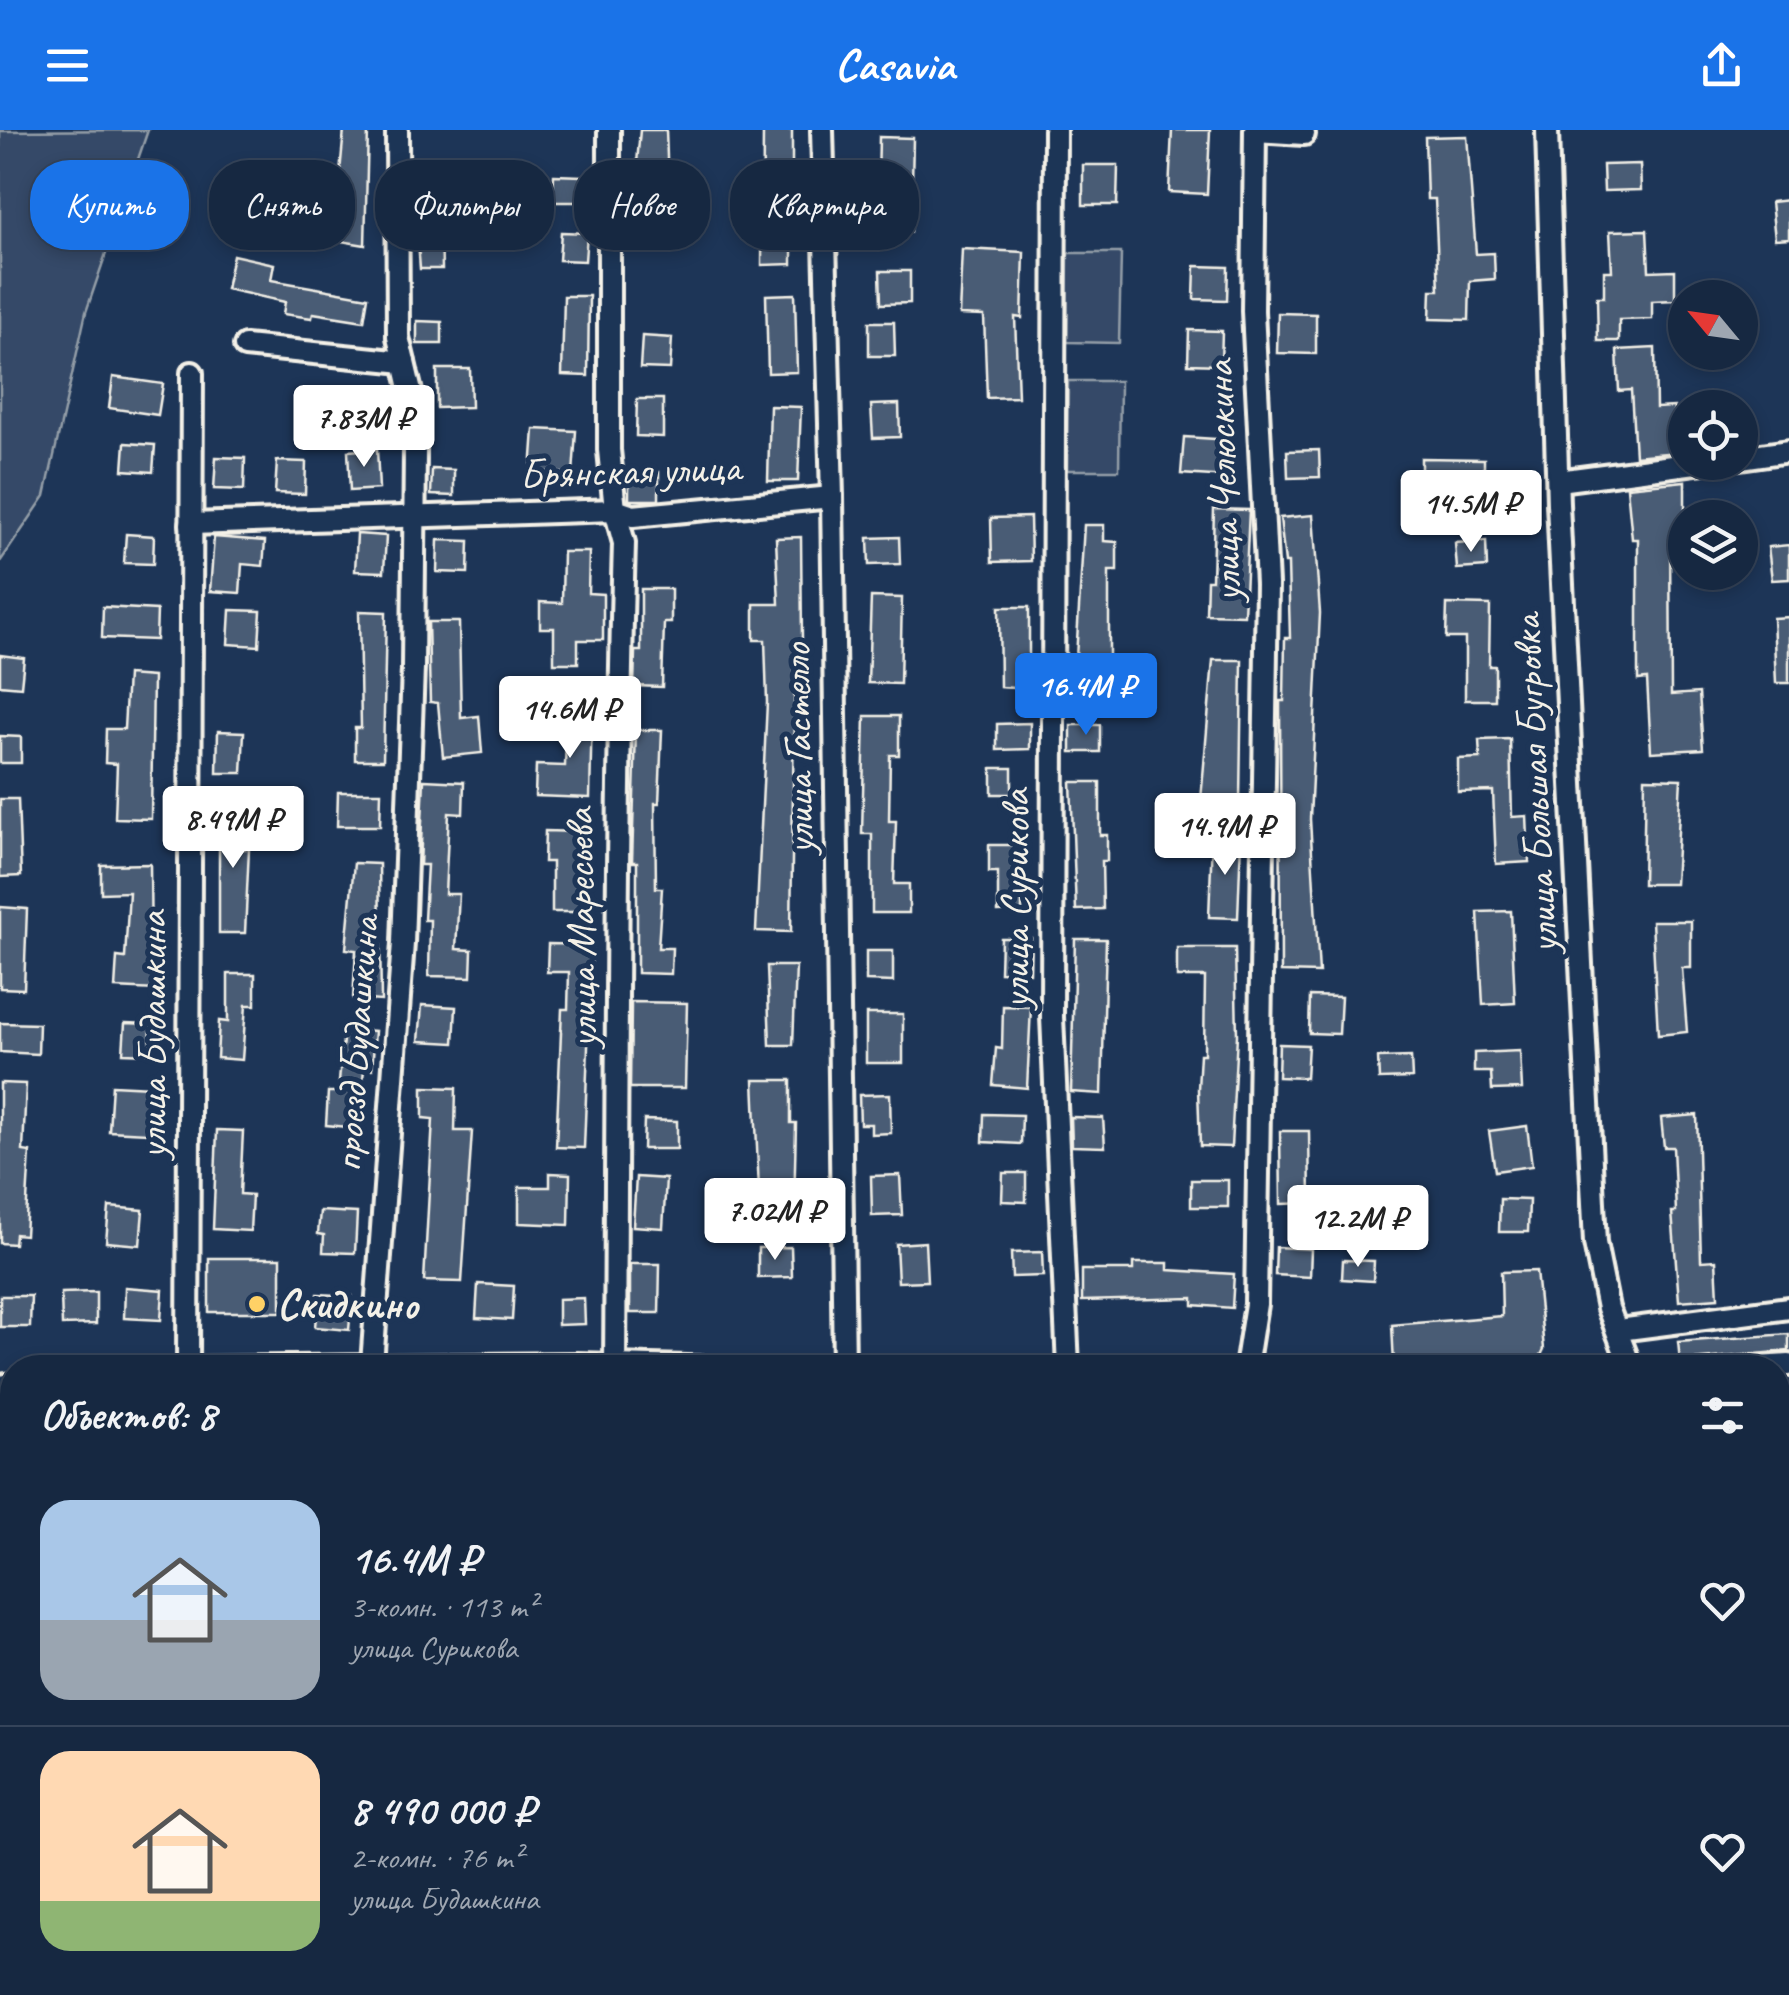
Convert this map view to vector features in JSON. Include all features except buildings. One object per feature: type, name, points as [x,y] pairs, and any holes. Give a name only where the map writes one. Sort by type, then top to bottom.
[{"type":"street","name":"проезд Будашкина","points":[[373,1355],[403,943],[414,517],[415,448],[398,337],[397,130]]},
{"type":"street","name":"улица Маресьева","points":[[609,130],[609,450],[615,510],[624,543],[616,810],[620,1063],[615,1355]]},
{"type":"street","name":"улица Гастелло","points":[[822,130],[832,497],[844,1355]]},
{"type":"street","name":"улица Сурикова","points":[[1054,130],[1052,1016],[1068,1355]]},
{"type":"street","points":[[1255,130],[1304,134]]},
{"type":"street","name":"улица Челюскина","points":[[1248,1355],[1256,1304],[1267,584],[1253,311],[1255,130]]},
{"type":"street","name":"улица Большая Бугровка","points":[[1547,130],[1558,481],[1595,1244],[1608,1308],[1627,1355]]},
{"type":"street","points":[[245,346],[404,362]]},
{"type":"street","name":"улица Будашкина","points":[[188,1355],[192,373]]},
{"type":"street","points":[[1758,456],[1789,452]]},
{"type":"street","points":[[1558,481],[1668,467]]},
{"type":"street","name":"Брянская улица","points":[[191,524],[615,510],[633,516],[832,497]]},
{"type":"street","points":[[1620,1330],[1789,1308]]},
{"type":"shaded area","points":[[148,130],[138,160],[30,160],[30,250],[107,250],[86,312],[45,496],[0,562],[0,131]]},
{"type":"shaded area","points":[[1068,253],[1121,253],[1119,343],[1067,342]]},
{"type":"shaded area","points":[[1068,381],[1120,381],[1119,470],[1067,470]]},
{"type":"place","name":"Скидкино","points":[[257,1304]]}]
